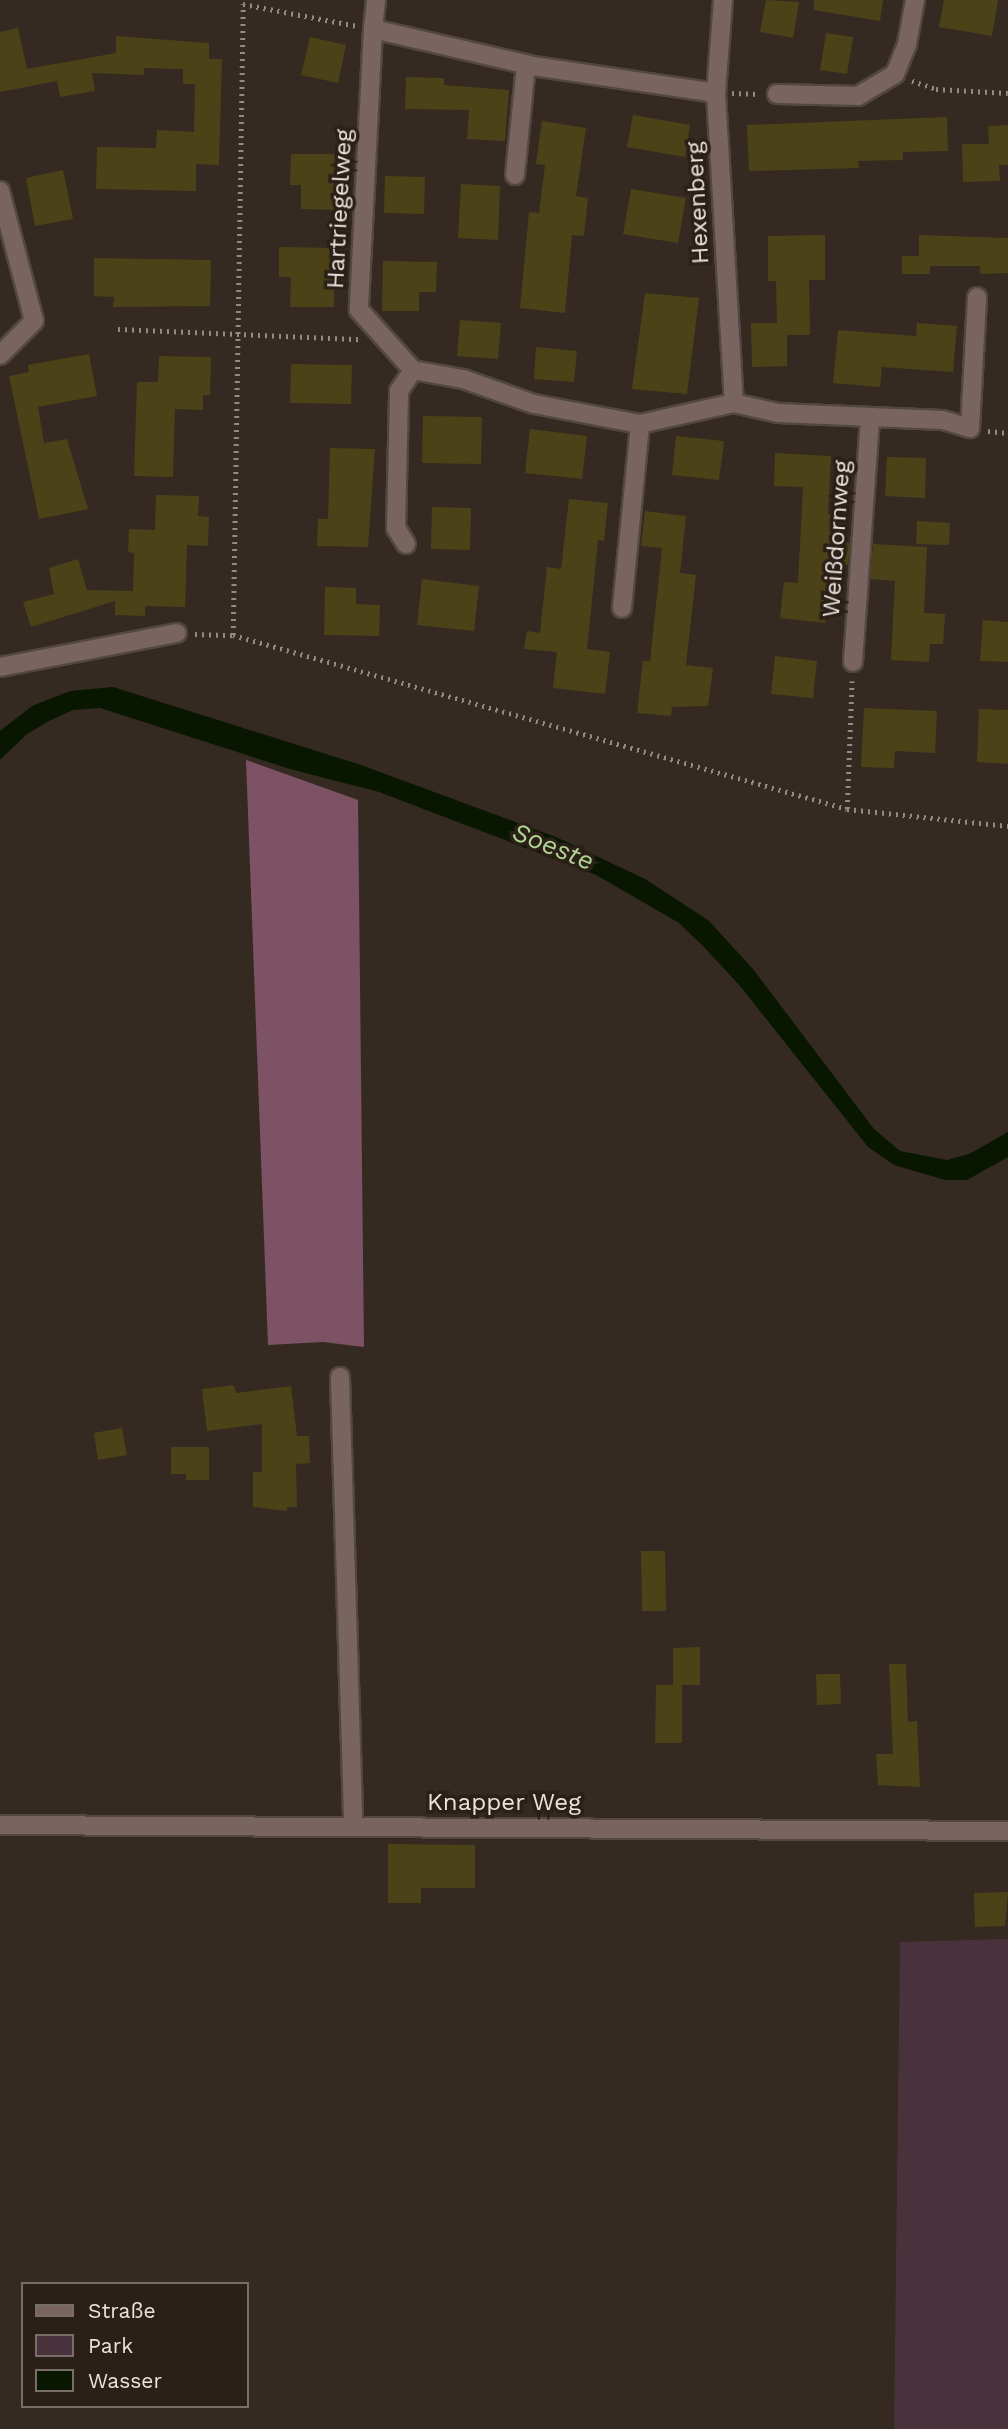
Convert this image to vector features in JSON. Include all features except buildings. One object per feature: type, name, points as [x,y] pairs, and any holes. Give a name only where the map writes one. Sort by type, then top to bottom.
[{"type":"street","name":"Hartriegelweg","points":[[376,0],[359,310],[413,370]]},
{"type":"street","name":"Hexenberg","points":[[723,0],[716,93],[734,403]]},
{"type":"street","points":[[777,94],[858,96],[895,74],[907,44],[915,0]]},
{"type":"street","points":[[373,29],[526,65],[716,93]]},
{"type":"street","points":[[515,175],[526,65]]},
{"type":"street","points":[[0,191],[34,321],[0,355]]},
{"type":"street","points":[[406,544],[396,528],[399,391],[413,370],[463,380],[534,404],[640,425],[734,403],[778,413],[943,420],[970,428],[977,297]]},
{"type":"street","name":"Weißdornweg","points":[[853,662],[870,419]]},
{"type":"street","points":[[622,608],[640,425]]},
{"type":"street","points":[[0,667],[177,633]]},
{"type":"street","points":[[340,1377],[353,1827]]},
{"type":"street","name":"Knapper Weg","points":[[0,1825],[1008,1831]]},
{"type":"path","points":[[233,635],[242,2],[373,29]]},
{"type":"path","points":[[895,74],[936,89],[1008,93]]},
{"type":"path","points":[[716,93],[777,94]]},
{"type":"path","points":[[118,329],[387,340]]},
{"type":"path","points":[[177,633],[233,635],[847,809],[1008,826]]},
{"type":"path","points":[[847,809],[853,662]]},
{"type":"green space","points":[[1008,1939],[1008,2429],[894,2429],[900,1942]]},
{"type":"shaded area","points":[[246,760],[358,800],[364,1347],[323,1342],[268,1345]]},
{"type":"water","name":"Soeste","points":[[113,687],[361,765],[556,837],[645,879],[708,920],[753,969],[874,1129],[900,1151],[947,1160],[969,1154],[1008,1132],[1008,1157],[967,1180],[945,1180],[894,1165],[868,1147],[740,986],[704,947],[679,923],[596,875],[379,792],[290,769],[100,708],[73,710],[51,720],[27,734],[0,760],[0,731],[32,706],[70,691]]}]
